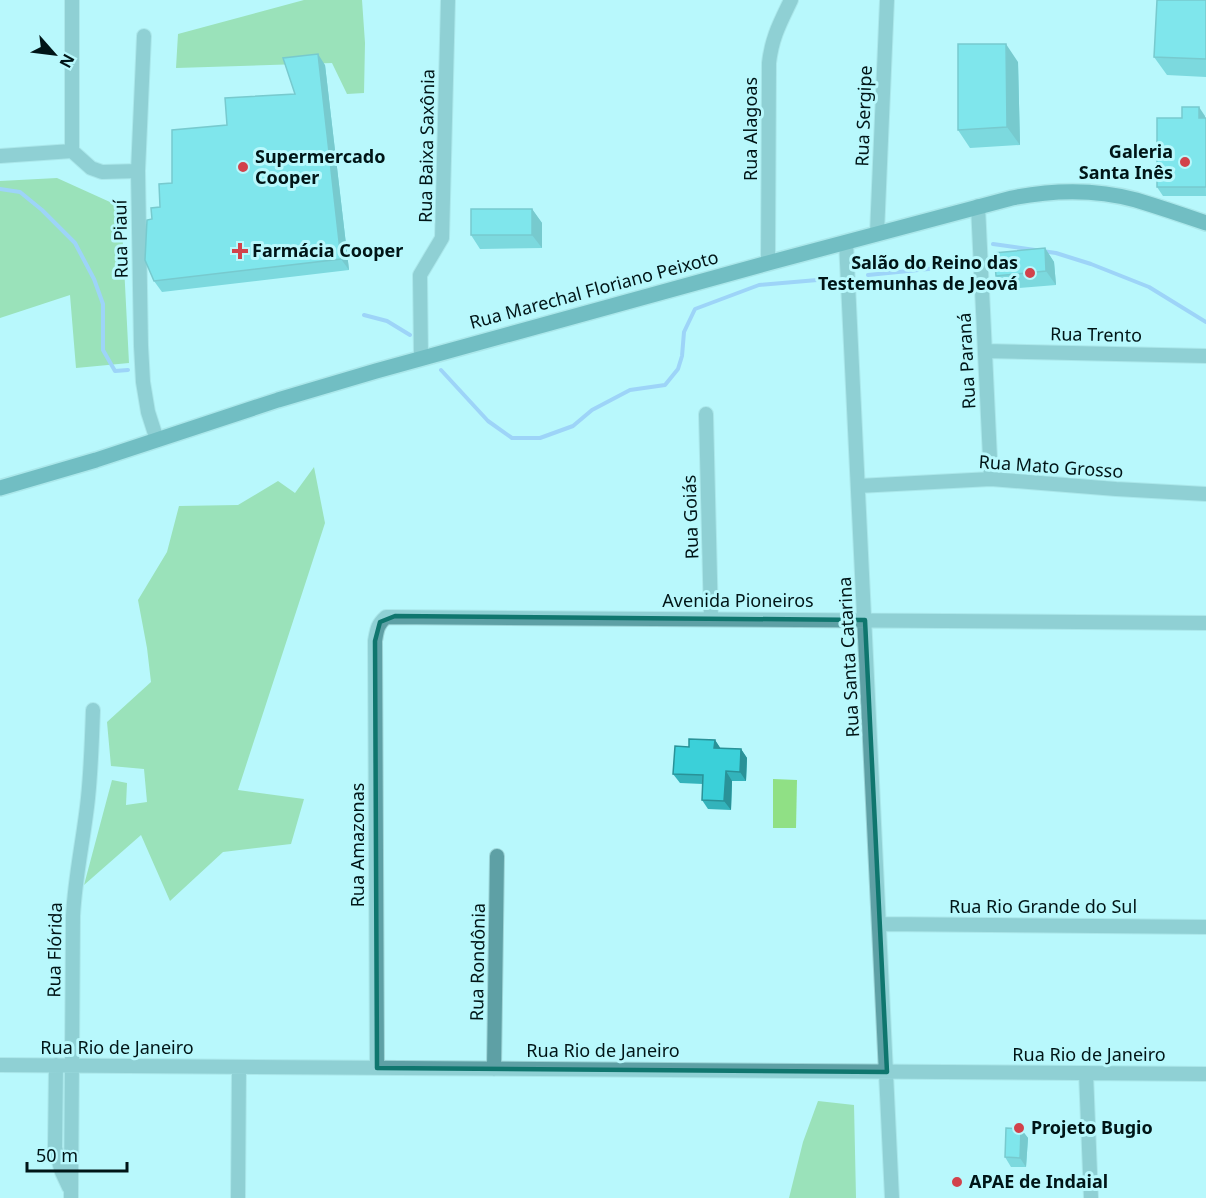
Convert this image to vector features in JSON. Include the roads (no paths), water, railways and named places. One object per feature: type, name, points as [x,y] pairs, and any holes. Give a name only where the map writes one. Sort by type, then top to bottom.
[{"type":"main road","name":"Rua Marechal Floriano Peixoto","points":[[0,488],[278,400],[421,358],[877,233],[1029,194],[1075,192],[1107,195],[1133,200],[1206,223]]},
{"type":"street","points":[[72,0],[72,151]]},
{"type":"street","name":"Rua Baixa Saxônia","points":[[421,358],[420,275],[442,238],[448,0]]},
{"type":"street","name":"Rua Alagoas","points":[[768,263],[769,63],[774,34],[791,0]]},
{"type":"street","name":"Rua Sergipe","points":[[877,233],[887,0]]},
{"type":"street","name":"Rua Piauí","points":[[144,36],[138,171],[141,346],[143,382],[148,412],[157,440]]},
{"type":"street","points":[[0,156],[72,151],[91,168],[102,172],[138,171]]},
{"type":"street","name":"Rua Paraná","points":[[978,206],[991,479]]},
{"type":"street","name":"Rua Santa Catarina","points":[[846,242],[892,1198]]},
{"type":"street","name":"Rua Trento","points":[[985,351],[1206,356]]},
{"type":"street","name":"Rua Goiás","points":[[706,414],[711,619]]},
{"type":"street","name":"Rua Mato Grosso","points":[[858,486],[991,479],[1206,494]]},
{"type":"street","name":"Avenida Pioneiros","points":[[380,622],[386,617],[395,616],[1206,623]]},
{"type":"street","name":"Rua Amazonas","points":[[377,1068],[375,641],[380,622]]},
{"type":"street","name":"Rua Flórida","points":[[71,1195],[74,899],[88,800],[93,710]]},
{"type":"street","name":"Rua Rondônia","points":[[494,1068],[497,856]]},
{"type":"street","name":"Rua Rio Grande do Sul","points":[[880,924],[1206,927]]},
{"type":"street","name":"Rua Rio de Janeiro","points":[[0,1065],[1206,1074]]},
{"type":"street","name":"Rua Flórida","points":[[56,1065],[55,1148],[71,1195]]},
{"type":"street","points":[[238,1198],[239,1067]]},
{"type":"street","points":[[1086,1073],[1091,1198]]},
{"type":"waterway","points":[[0,189],[20,192],[75,243],[94,279],[103,304],[103,350],[115,371],[128,370]]},
{"type":"waterway","points":[[993,244],[1056,253],[1091,264],[1149,287],[1206,322]]},
{"type":"waterway","points":[[868,275],[958,266]]},
{"type":"waterway","points":[[441,370],[488,421],[512,438],[540,438],[573,426],[592,410],[630,390],[665,385],[678,369],[682,356],[684,332],[695,309],[759,285],[829,279]]},
{"type":"waterway","points":[[364,315],[387,321],[410,335]]},
{"type":"place","name":"Galeria Santa Inês","points":[[1185,162]]},
{"type":"place","name":"Supermercado Cooper","points":[[243,167]]},
{"type":"place","name":"Farmácia Cooper","points":[[240,251]]},
{"type":"place","name":"Salão do Reino das Testemunhas de Jeová","points":[[1030,273]]},
{"type":"place","name":"Projeto Bugio","points":[[1019,1128]]},
{"type":"place","name":"APAE de Indaial","points":[[957,1182]]}]
